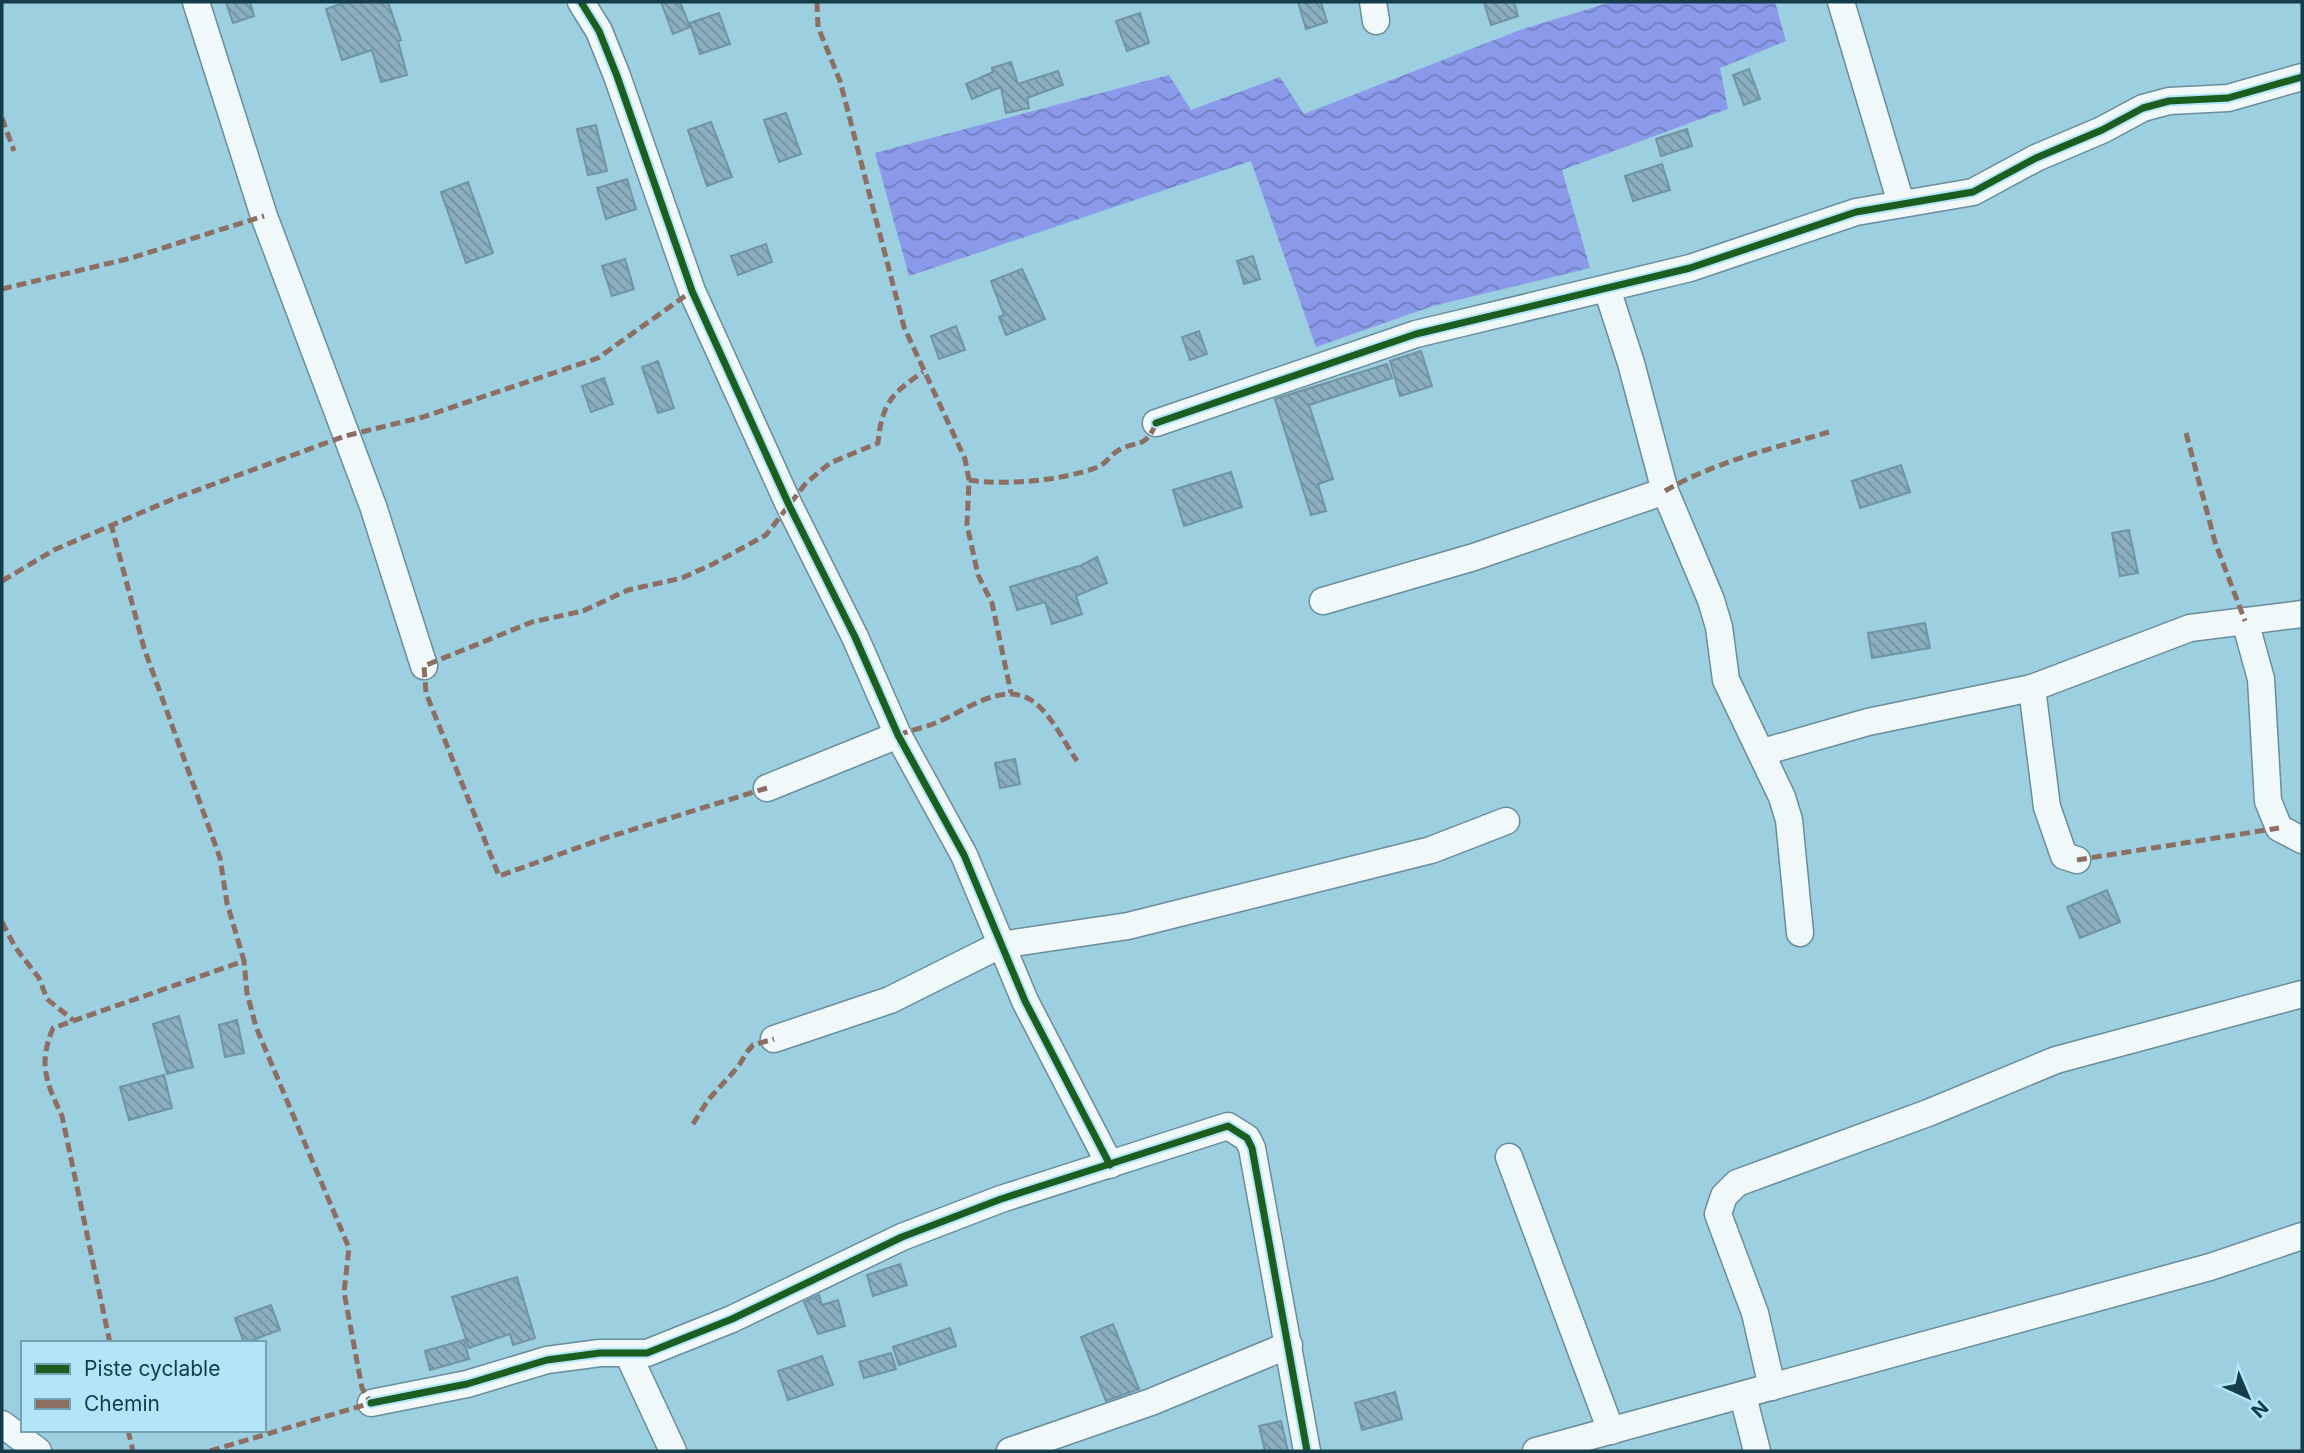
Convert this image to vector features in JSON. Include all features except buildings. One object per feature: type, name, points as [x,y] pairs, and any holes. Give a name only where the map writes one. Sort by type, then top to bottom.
[{"type":"street","points":[[197,2],[264,216],[373,506],[424,666]]},
{"type":"street","points":[[581,2],[599,31],[617,76],[692,291],[789,505],[855,638],[898,735],[964,855],[1025,1001],[1110,1165]]},
{"type":"street","points":[[1841,2],[1901,203]]},
{"type":"street","points":[[1156,423],[1416,334],[1608,289],[1764,245],[1856,212],[1973,192],[2036,158],[2102,130],[2143,108],[2169,102],[2228,98],[2302,77]]},
{"type":"street","points":[[1608,289],[1665,491],[1712,600],[1719,627],[1726,680],[1763,752],[1789,820],[1800,933]]},
{"type":"street","points":[[1323,601],[1474,557],[1665,491]]},
{"type":"street","points":[[1763,752],[1868,722],[2032,688],[2190,628],[2302,614]]},
{"type":"street","points":[[2245,621],[2261,679],[2268,802],[2280,828],[2302,840]]},
{"type":"street","points":[[2032,688],[2047,807],[2064,856],[2077,860]]},
{"type":"street","points":[[767,788],[898,735]]},
{"type":"street","points":[[774,1039],[890,1000],[1000,945],[1128,926],[1432,850],[1506,821]]},
{"type":"street","points":[[1772,1387],[1755,1313],[1718,1214],[1724,1196],[1737,1183],[1928,1113],[2056,1060],[2302,994]]},
{"type":"street","points":[[371,1403],[467,1384],[547,1360],[616,1352],[647,1353],[699,1333],[902,1237],[1001,1199],[1227,1126],[1247,1138],[1252,1148],[1307,1451]]},
{"type":"street","points":[[1509,1157],[1611,1431]]},
{"type":"street","points":[[1536,1451],[2210,1267],[2302,1236]]},
{"type":"street","points":[[1010,1451],[1151,1402],[1289,1345]]},
{"type":"street","points":[[628,1354],[673,1451]]},
{"type":"street","points":[[1743,1396],[1757,1451]]},
{"type":"street","points":[[2,1424],[38,1451]]},
{"type":"water","points":[[1611,2],[1775,2],[1786,41],[1720,68],[1728,109],[1562,170],[1590,268],[1433,306],[1316,347],[1251,161],[909,276],[875,153],[1169,75],[1191,110],[1280,77],[1304,114],[1520,30]]},
{"type":"marked path","points":[[817,2],[818,27],[840,81],[904,327],[965,459],[969,480],[967,525],[978,575],[992,603],[1011,693]]},
{"type":"marked path","points":[[2,118],[14,151]]},
{"type":"marked path","points":[[2,289],[131,258],[264,216]]},
{"type":"marked path","points":[[2,581],[54,550],[173,499],[345,436],[423,417],[598,358],[692,291]]},
{"type":"marked path","points":[[767,788],[602,839],[499,876],[426,693],[424,666],[532,622],[583,611],[628,590],[682,578],[766,535],[806,483],[830,463],[878,443],[882,418],[890,400],[903,386],[923,372]]},
{"type":"marked path","points":[[969,480],[1017,482],[1084,472],[1101,465],[1119,450],[1145,441],[1156,423]]},
{"type":"marked path","points":[[1665,491],[1724,464],[1829,432]]},
{"type":"marked path","points":[[2186,433],[2215,542],[2245,621]]},
{"type":"marked path","points":[[110,1341],[62,1116],[48,1083],[45,1063],[48,1041],[53,1028],[244,961],[227,903],[220,858],[144,648],[111,524]]},
{"type":"marked path","points":[[898,735],[935,723],[996,696],[1020,695],[1045,712],[1077,761]]},
{"type":"marked path","points":[[2077,860],[2279,828]]},
{"type":"marked path","points":[[2,922],[15,947],[39,978],[47,999],[73,1020]]},
{"type":"marked path","points":[[210,1451],[371,1403],[362,1388],[344,1292],[349,1248],[256,1027],[247,993],[244,961]]},
{"type":"marked path","points":[[693,1124],[708,1100],[738,1067],[753,1045],[774,1039]]},
{"type":"marked path","points":[[128,1432],[133,1451]]},
{"type":"cycle path","points":[[581,2],[599,31],[617,76],[692,291],[789,505],[855,637],[898,735],[964,855],[1025,1001],[1110,1165]]},
{"type":"cycle path","points":[[1156,423],[1416,334],[1690,268],[1856,212],[1973,192],[2036,158],[2102,130],[2143,108],[2169,101],[2228,98],[2302,77]]},
{"type":"cycle path","points":[[371,1403],[467,1384],[547,1360],[600,1353],[647,1353],[732,1319],[902,1237],[1001,1199],[1228,1126],[1247,1138],[1252,1148],[1307,1451]]}]
